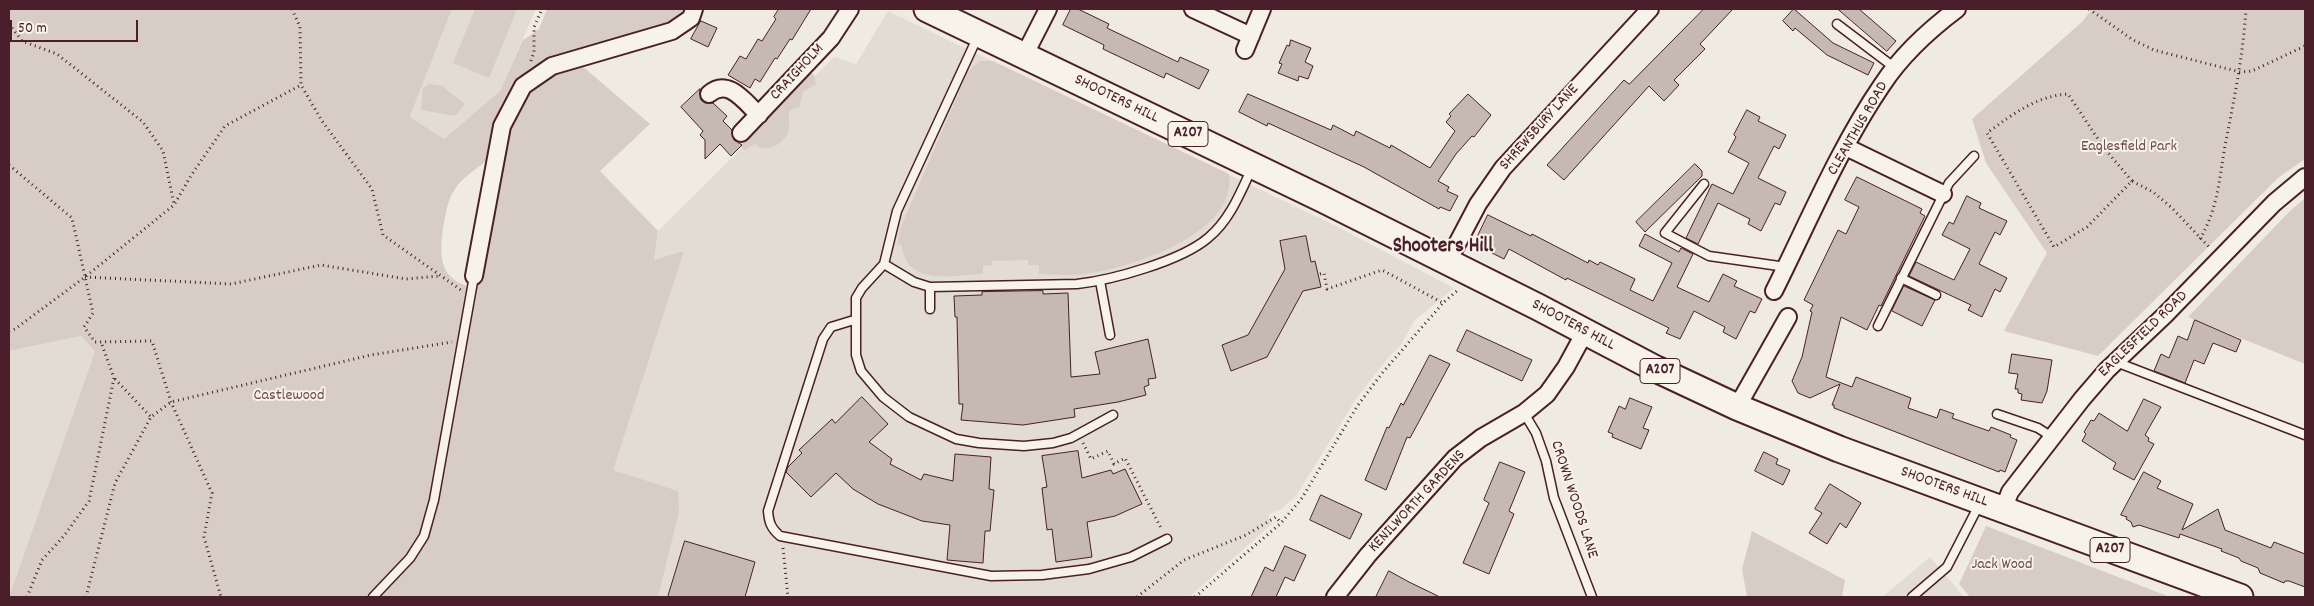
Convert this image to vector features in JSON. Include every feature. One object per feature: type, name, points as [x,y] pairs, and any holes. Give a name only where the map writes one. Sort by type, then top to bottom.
[{"type":"main road","name":"SHOOTERS HILL","points":[[927,9],[1253,165],[1448,261],[1656,369],[1736,407],[1838,449],[2240,597]]},
{"type":"street","points":[[474,276],[502,126],[523,86],[552,66],[672,31],[691,18],[694,9]]},
{"type":"street","name":"CRAIGHOLM","points":[[742,133],[831,38],[850,9]]},
{"type":"street","points":[[1024,56],[1048,9]]},
{"type":"street","points":[[1193,9],[1248,43],[1262,9]]},
{"type":"street","name":"SHREWSBURY LANE","points":[[1448,261],[1478,204],[1503,168],[1650,9]]},
{"type":"street","name":"CLEANTHUS ROAD","points":[[1774,291],[1846,147],[1882,84],[1923,38],[1957,9]]},
{"type":"street","points":[[709,94],[717,88],[728,88],[759,115]]},
{"type":"street","points":[[1846,147],[1943,194]]},
{"type":"street","name":"EAGLESFIELD ROAD","points":[[1992,506],[2010,492],[2082,399],[2115,362],[2165,316],[2274,203],[2305,176]]},
{"type":"street","points":[[1736,407],[1788,317]]},
{"type":"street","name":"KENILWORTH GARDENS","points":[[1338,596],[1368,554],[1455,458],[1482,438],[1524,413],[1547,394],[1566,367],[1585,332]]},
{"type":"lane","points":[[1837,24],[1895,68]]},
{"type":"lane","points":[[979,35],[898,211],[884,264],[862,288],[856,298],[854,320],[856,355],[861,371],[872,386],[895,408],[926,427],[956,438],[1002,446],[1053,444],[1078,434],[1114,415]]},
{"type":"lane","points":[[1878,326],[1949,183],[1974,156]]},
{"type":"lane","points":[[884,264],[914,282],[930,287],[1077,284],[1100,281],[1179,255],[1208,238],[1225,219],[1239,196],[1253,165]]},
{"type":"lane","points":[[1704,184],[1665,233],[1709,256],[1786,267]]},
{"type":"lane","points":[[373,597],[410,558],[424,536],[434,500],[474,276]]},
{"type":"lane","points":[[1901,278],[1936,295]]},
{"type":"lane","points":[[1100,281],[1110,335]]},
{"type":"lane","points":[[930,287],[930,309]]},
{"type":"lane","points":[[854,320],[831,327],[822,339],[768,511],[768,521],[773,530],[780,536],[991,576],[1042,575],[1090,569],[1131,557],[1167,539]]},
{"type":"lane","points":[[2115,362],[2305,435]]},
{"type":"lane","name":"CROWN WOODS LANE","points":[[1524,413],[1536,433],[1546,461],[1554,498],[1592,597]]},
{"type":"lane","points":[[1996,414],[2038,428],[2052,437]]},
{"type":"lane","points":[[1912,597],[1947,567],[1992,506]]},
{"type":"path","points":[[292,9],[300,27],[301,85],[322,120],[372,189],[383,235],[463,291]]},
{"type":"path","points":[[523,86],[534,52],[534,27],[542,9]]},
{"type":"path","points":[[2089,9],[2133,40],[2154,50],[2240,72],[2252,72],[2305,46]]},
{"type":"path","points":[[2200,239],[2211,220],[2217,197],[2240,72],[2246,9]]},
{"type":"path","points":[[9,24],[22,41],[56,54],[143,122],[163,151],[174,205]]},
{"type":"path","points":[[9,331],[85,277],[174,205],[192,174],[225,126],[301,85]]},
{"type":"path","points":[[2132,181],[2087,227],[2054,248],[1988,133],[2022,108],[2051,95],[2068,94],[2104,148],[2132,181],[2153,192],[2172,208],[2208,247]]},
{"type":"path","points":[[9,165],[72,218],[93,313],[84,327],[95,342],[152,341],[171,402],[212,493],[204,537],[222,597]]},
{"type":"path","points":[[85,277],[232,284],[321,265],[406,279],[439,276]]},
{"type":"path","points":[[1320,274],[1324,273],[1327,289],[1382,270],[1443,303]]},
{"type":"path","points":[[1195,597],[1281,522],[1302,498],[1358,405],[1383,372],[1443,303],[1457,292],[1460,286]]},
{"type":"path","points":[[86,597],[115,483],[151,417],[171,402],[370,355],[462,341]]},
{"type":"path","points":[[101,342],[114,378],[151,417]]},
{"type":"path","points":[[27,597],[42,560],[64,536],[89,500],[114,378]]},
{"type":"path","points":[[1078,434],[1091,459],[1108,451],[1114,464],[1125,458],[1167,539]]},
{"type":"path","points":[[1137,597],[1184,560],[1246,535],[1276,517],[1281,522]]},
{"type":"path","points":[[780,536],[787,571],[788,597]]},
{"type":"shaded area","points":[[452,9],[536,9],[500,91],[444,139],[410,118]]},
{"type":"shaded area","points":[[888,11],[1336,226],[1454,288],[1414,321],[1401,345],[1388,358],[1356,399],[1296,496],[1281,509],[1268,515],[1272,524],[1189,597],[466,597],[654,260],[658,231],[834,57],[856,64]]},
{"type":"shaded area","points":[[81,336],[95,351],[9,597],[9,351]]},
{"type":"shaded area","points":[[1930,557],[1964,597],[1882,597]]},
{"type":"green space","name":"Castlewood","points":[[9,9],[452,9],[410,117],[444,139],[500,91],[523,40],[539,29],[547,9],[700,9],[692,30],[651,48],[581,65],[650,124],[600,171],[658,231],[654,260],[684,251],[613,470],[678,491],[679,512],[658,597],[9,597],[95,351],[81,336],[9,351]],"holes":[[[485,162],[499,165],[477,288],[456,281],[445,268],[441,250],[446,211],[452,194],[458,184],[467,176]]]},
{"type":"green space","points":[[475,9],[517,9],[489,78],[453,63]]},
{"type":"green space","name":"Eaglesfield Park","points":[[2092,9],[2305,9],[2305,159],[2279,177],[2098,356],[2004,331],[2047,253],[1986,163],[1972,119],[2083,21]]},
{"type":"green space","points":[[980,61],[993,61],[1229,174],[1227,195],[1217,214],[1199,230],[1153,256],[1128,264],[1079,275],[1039,274],[1039,265],[1028,265],[1028,260],[992,261],[992,265],[983,266],[983,274],[935,276],[917,271],[907,261],[901,244],[897,246],[900,229],[968,71]]},
{"type":"green space","points":[[806,74],[814,74],[816,84],[803,92],[799,107],[790,112],[789,129],[784,139],[770,148],[764,149],[755,144],[744,150],[741,147],[742,143],[771,111],[776,109],[786,95]]},
{"type":"green space","points":[[430,84],[442,86],[465,104],[455,116],[421,110],[423,88]]},
{"type":"green space","points":[[2305,198],[2305,364],[2188,317],[2289,212]]},
{"type":"green space","name":"Jack Wood","points":[[1986,526],[2170,597],[1970,597],[1959,584]]},
{"type":"green space","points":[[1752,531],[1845,580],[1842,597],[1747,597],[1742,569]]},
{"type":"building","points":[[779,9],[811,9],[792,40],[790,39],[777,59],[775,58],[760,82],[755,79],[750,88],[728,75],[740,56],[746,59],[758,39],[762,41],[776,19],[774,17]]},
{"type":"building","points":[[1071,9],[1078,9],[1109,24],[1107,28],[1178,62],[1180,57],[1209,70],[1199,89],[1166,73],[1164,78],[1103,49],[1104,45],[1063,25]]},
{"type":"building","points":[[1704,9],[1733,9],[1700,44],[1705,49],[1674,80],[1679,85],[1664,101],[1649,86],[1564,180],[1547,165],[1624,80],[1629,84]]},
{"type":"building","points":[[1794,9],[1833,43],[1874,63],[1868,75],[1827,55],[1795,28],[1793,31],[1783,21]]},
{"type":"building","points":[[1838,9],[1859,9],[1896,41],[1887,51]]},
{"type":"building","points":[[701,21],[717,28],[708,47],[691,39]]},
{"type":"building","points":[[1291,40],[1311,48],[1305,62],[1313,66],[1308,79],[1299,76],[1298,81],[1278,73],[1282,64],[1279,63]]},
{"type":"building","points":[[700,89],[701,100],[705,103],[713,103],[727,116],[723,121],[732,130],[734,140],[742,145],[731,156],[720,144],[705,159],[705,140],[700,135],[703,131],[681,107]]},
{"type":"building","points":[[1248,94],[1331,130],[1333,125],[1354,136],[1356,131],[1390,148],[1391,145],[1430,168],[1455,131],[1446,122],[1451,116],[1449,114],[1468,94],[1491,115],[1474,137],[1472,136],[1456,154],[1438,181],[1449,187],[1447,191],[1458,196],[1450,211],[1440,207],[1439,209],[1364,167],[1268,123],[1267,126],[1239,112]]},
{"type":"building","points":[[1747,110],[1760,117],[1758,121],[1786,135],[1779,149],[1774,146],[1758,178],[1786,192],[1780,205],[1775,203],[1761,231],[1748,224],[1750,219],[1718,203],[1698,244],[1686,238],[1712,184],[1733,194],[1749,163],[1728,152],[1736,137],[1734,135]]},
{"type":"building","points":[[1695,164],[1702,171],[1702,176],[1645,232],[1636,222]]},
{"type":"building","points":[[1857,177],[1922,209],[1920,213],[1925,216],[1881,306],[1879,305],[1867,330],[1841,317],[1826,377],[1852,387],[1856,377],[1911,398],[1908,408],[1937,418],[1940,409],[1954,414],[1952,418],[1989,431],[1991,427],[2011,435],[2010,437],[2017,440],[2005,472],[2000,470],[1999,472],[1834,408],[1834,405],[1832,405],[1840,384],[1810,398],[1798,393],[1792,381],[1802,357],[1812,312],[1810,311],[1813,305],[1804,300],[1838,230],[1846,234],[1859,207],[1845,200]]},
{"type":"building","points":[[1967,196],[1981,203],[1979,208],[2007,221],[2000,235],[1995,232],[1979,264],[2007,278],[2000,292],[1995,289],[1982,317],[1968,310],[1971,305],[1909,276],[1916,262],[1954,280],[1970,249],[1942,235],[1949,222],[1953,224]]},
{"type":"building","points":[[1488,215],[1531,236],[1532,234],[1588,263],[1589,260],[1598,265],[1600,262],[1635,279],[1630,290],[1653,301],[1672,263],[1639,246],[1645,234],[1679,252],[1681,248],[1693,254],[1677,287],[1709,302],[1723,274],[1737,281],[1734,286],[1762,299],[1755,313],[1750,311],[1736,339],[1723,332],[1725,327],[1694,311],[1680,339],[1666,333],[1669,328],[1567,278],[1566,280],[1509,249],[1504,259],[1474,244]]},
{"type":"building","points":[[1306,236],[1311,262],[1315,261],[1321,287],[1303,291],[1267,357],[1231,371],[1222,345],[1248,335],[1285,269],[1280,241]]},
{"type":"building","points":[[1904,286],[1935,300],[1922,326],[1892,311]]},
{"type":"building","points":[[1043,291],[1043,294],[1068,293],[1071,377],[1100,374],[1095,352],[1148,339],[1156,378],[1148,379],[1149,385],[1144,387],[1146,395],[1118,402],[1074,409],[1075,417],[1023,425],[961,420],[963,404],[959,404],[957,317],[955,317],[954,296],[982,295],[982,292]]},
{"type":"building","points":[[2195,320],[2241,340],[2236,352],[2213,343],[2204,364],[2194,360],[2185,383],[2154,371],[2161,354],[2169,358],[2178,336],[2187,340]]},
{"type":"building","points":[[1467,330],[1532,360],[1522,381],[1457,351]]},
{"type":"building","points":[[2012,354],[2052,360],[2047,391],[2042,403],[2021,400],[2022,394],[2018,393],[2018,389],[2015,389],[2018,374],[2009,373]]},
{"type":"building","points":[[1430,355],[1450,364],[1410,438],[1407,437],[1386,490],[1365,480],[1387,427],[1389,428],[1401,403],[1403,405]]},
{"type":"building","points":[[862,397],[888,424],[869,442],[892,459],[890,464],[921,480],[924,474],[953,481],[955,454],[991,457],[989,489],[994,490],[990,531],[985,531],[983,563],[947,560],[950,525],[922,521],[878,504],[853,489],[836,473],[811,497],[786,472],[788,467],[802,453],[799,450],[832,419],[835,423]]},
{"type":"building","points":[[1630,398],[1652,407],[1643,428],[1649,430],[1641,449],[1612,437],[1613,434],[1608,432],[1619,406],[1625,409]]},
{"type":"building","points":[[2144,399],[2161,407],[2145,435],[2149,438],[2148,441],[2154,444],[2134,480],[2113,469],[2116,463],[2082,441],[2086,434],[2084,432],[2091,420],[2094,421],[2099,413],[2127,431]]},
{"type":"building","points":[[1078,451],[1082,478],[1111,470],[1113,474],[1125,469],[1142,504],[1115,516],[1087,522],[1092,557],[1056,562],[1052,529],[1047,530],[1042,488],[1047,487],[1042,456]]},
{"type":"building","points":[[1764,452],[1778,459],[1776,464],[1790,470],[1783,485],[1755,471]]},
{"type":"building","points":[[1500,462],[1525,472],[1509,511],[1514,514],[1489,574],[1463,563],[1489,503],[1484,500]]},
{"type":"building","points":[[2144,472],[2161,481],[2157,488],[2193,504],[2182,530],[2218,509],[2225,530],[2271,548],[2274,542],[2305,554],[2305,587],[2289,581],[2284,583],[2260,573],[2258,568],[2221,551],[2222,549],[2180,534],[2179,538],[2139,525],[2133,527],[2131,522],[2126,519],[2127,517],[2121,515]]},
{"type":"building","points":[[1830,484],[1861,503],[1846,528],[1840,523],[1827,544],[1809,533],[1822,513],[1815,509]]},
{"type":"building","points":[[1321,495],[1362,514],[1350,539],[1310,520]]},
{"type":"building","points":[[685,541],[755,562],[745,597],[668,597]]},
{"type":"building","points":[[1285,546],[1306,555],[1294,581],[1285,577],[1276,597],[1251,597],[1265,567],[1273,571]]},
{"type":"building","points":[[1389,571],[1409,582],[1440,597],[1376,597]]},
{"type":"district","name":"Shooters Hill","points":[[1443,248]]}]
